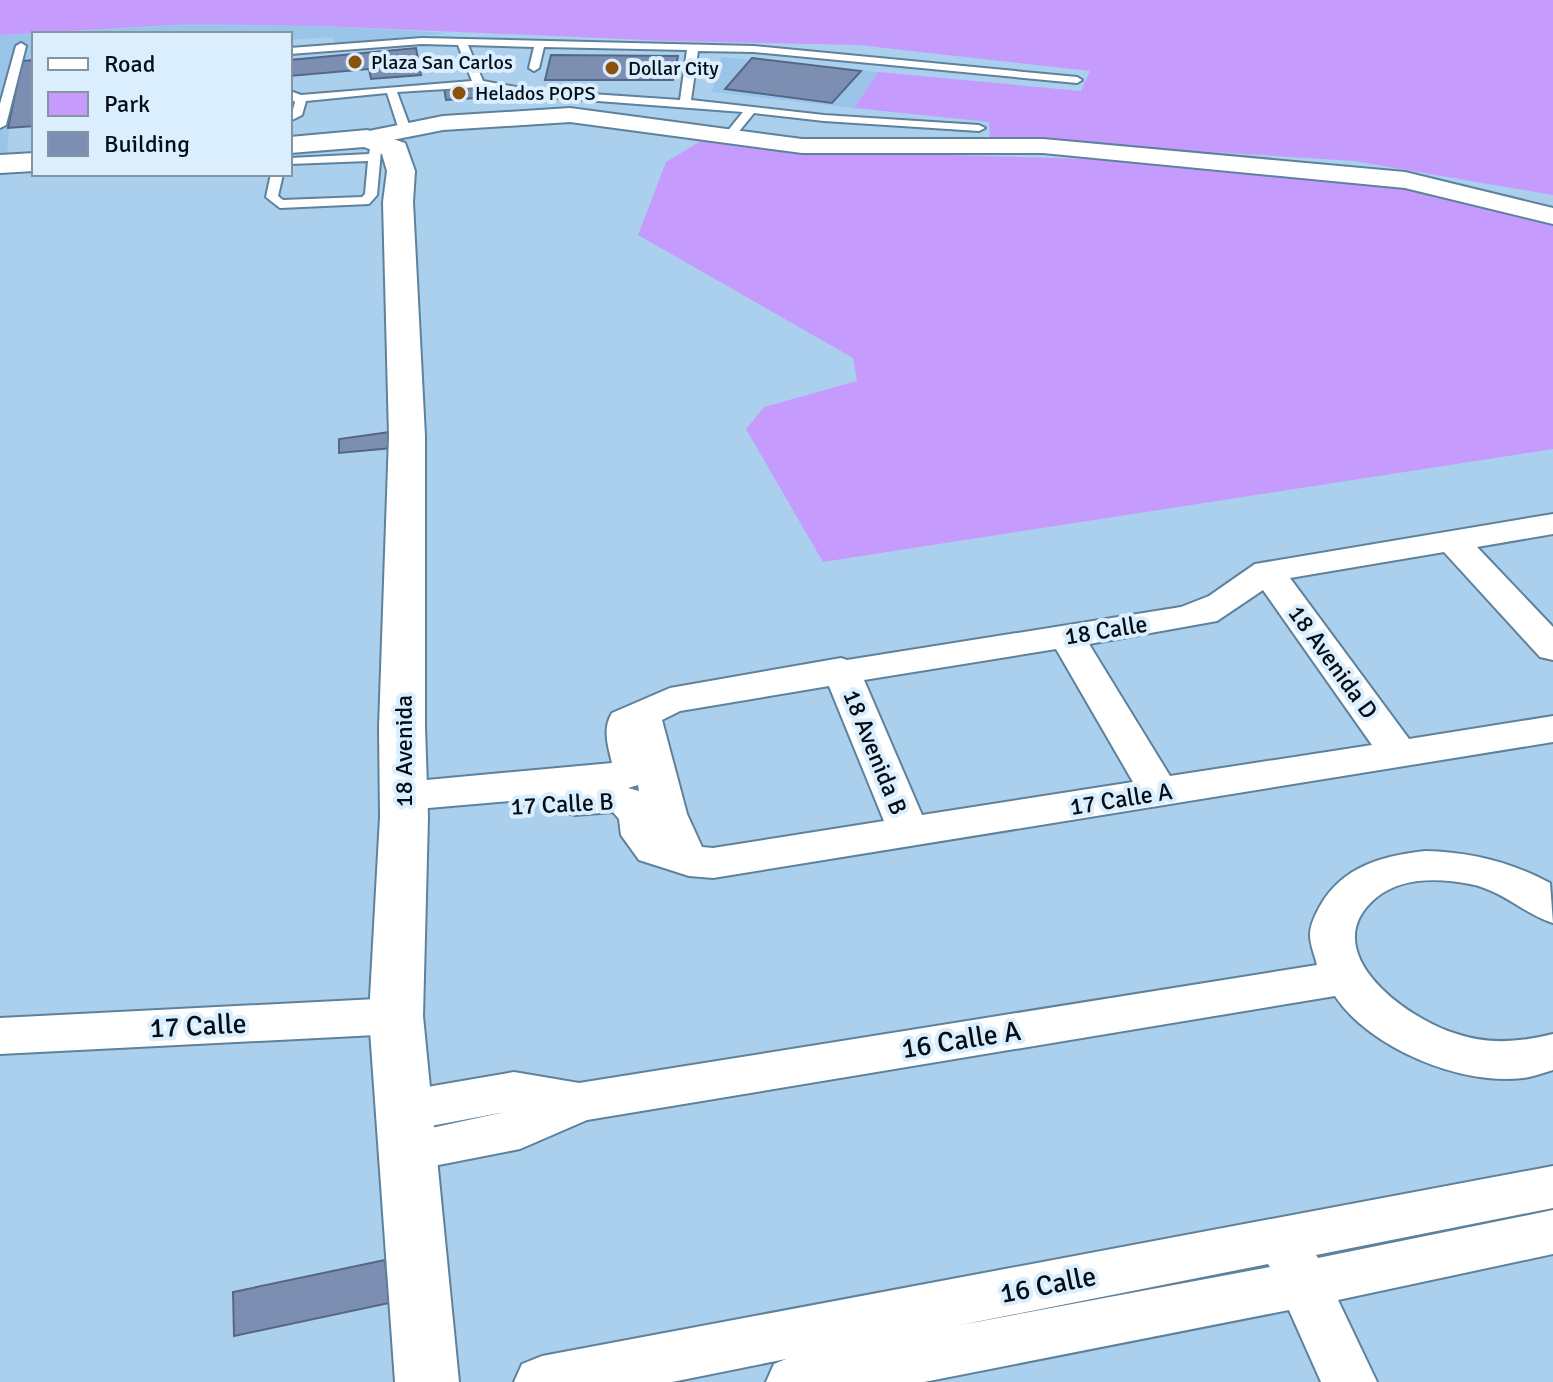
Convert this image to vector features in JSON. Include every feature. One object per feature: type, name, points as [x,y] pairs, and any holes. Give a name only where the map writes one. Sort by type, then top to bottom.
[{"type":"street","points":[[292,145],[380,142],[443,123],[570,115],[802,146],[1043,146],[1320,171],[1405,180],[1553,216]]},
{"type":"street","name":"18 Avenida","points":[[380,142],[395,149],[401,171],[398,202],[407,436],[402,727],[404,807],[396,1016],[427,1382]]},
{"type":"street","points":[[0,164],[32,162]]},
{"type":"street","name":"18 Calle","points":[[649,709],[670,700],[841,670],[1067,637],[1204,613],[1267,571],[1553,524]]},
{"type":"street","points":[[1452,540],[1553,649]]},
{"type":"street","name":"18 Avenida D","points":[[1267,571],[1398,753]]},
{"type":"street","points":[[1067,637],[1160,793]]},
{"type":"street","name":"18 Avenida B","points":[[841,670],[909,833]]},
{"type":"street","points":[[649,709],[645,724],[659,784],[679,849],[689,861]]},
{"type":"street","name":"17 Calle B","points":[[404,807],[626,775],[632,765],[626,741],[626,722],[649,709]]},
{"type":"street","name":"17 Calle A","points":[[689,861],[713,863],[1553,729]]},
{"type":"street","name":"17 Calle B","points":[[404,807],[606,797],[626,801],[639,816],[642,835],[654,850],[689,861]]},
{"type":"street","points":[[1553,907],[1540,896],[1486,872],[1429,865],[1379,874],[1345,899],[1331,935],[1344,978],[1378,1015],[1427,1044],[1484,1059],[1540,1058],[1553,1052]]},
{"type":"street","name":"16 Calle A","points":[[406,1131],[520,1129],[579,1102],[1344,978]]},
{"type":"street","name":"17 Calle","points":[[0,1036],[396,1016]]},
{"type":"street","name":"16 Calle","points":[[794,1382],[1293,1261],[1553,1187]]},
{"type":"street","name":"16 Calle","points":[[542,1382],[681,1370],[1293,1261],[1553,1232]]},
{"type":"street","points":[[1293,1261],[1349,1382]]},
{"type":"lane","points":[[292,51],[422,41],[754,49],[1077,80]]},
{"type":"lane","points":[[463,42],[464,52],[479,84]]},
{"type":"lane","points":[[534,68],[540,43]]},
{"type":"lane","points":[[0,125],[21,46]]},
{"type":"lane","points":[[685,103],[693,47]]},
{"type":"lane","points":[[292,117],[301,108],[295,96],[479,84],[532,93],[979,128]]},
{"type":"lane","points":[[277,176],[272,197],[280,204],[365,201],[371,195],[391,89]]},
{"type":"lane","points":[[728,138],[751,110]]},
{"type":"lane","points":[[292,161],[380,142]]},
{"type":"shaded area","points":[[189,24],[320,26],[450,33],[336,44],[332,37],[292,40],[292,32],[52,32]]},
{"type":"shaded area","points":[[32,33],[32,126],[9,128],[7,157],[0,157],[0,35]]},
{"type":"shaded area","points":[[721,57],[878,72],[854,108],[712,92]]},
{"type":"green space","points":[[0,0],[1553,0],[1553,195],[1354,161],[990,138],[989,122],[854,108],[878,72],[1081,91],[1090,71],[858,45],[189,24],[0,35]]},
{"type":"green space","points":[[704,139],[774,150],[1230,163],[1418,183],[1553,210],[1553,449],[823,562],[746,429],[764,407],[857,381],[853,358],[638,235],[666,162]]},
{"type":"building","name":"Plaza San Carlos","points":[[416,48],[421,75],[371,79],[369,69],[292,76],[292,60]]},
{"type":"building","name":"Dollar City","points":[[551,55],[678,56],[673,80],[545,80]]},
{"type":"building","points":[[752,58],[861,71],[832,103],[725,89]]},
{"type":"building","points":[[32,60],[32,126],[8,128],[22,61]]},
{"type":"building","name":"Helados POPS","points":[[473,86],[475,98],[446,100],[444,88]]},
{"type":"building","points":[[390,432],[392,448],[339,453],[339,439]]},
{"type":"building","points":[[385,1260],[389,1303],[234,1336],[233,1292]]},
{"type":"place","name":"Plaza San Carlos","points":[[355,62]]},
{"type":"place","name":"Dollar City","points":[[612,68]]},
{"type":"place","name":"Helados POPS","points":[[459,93]]}]
